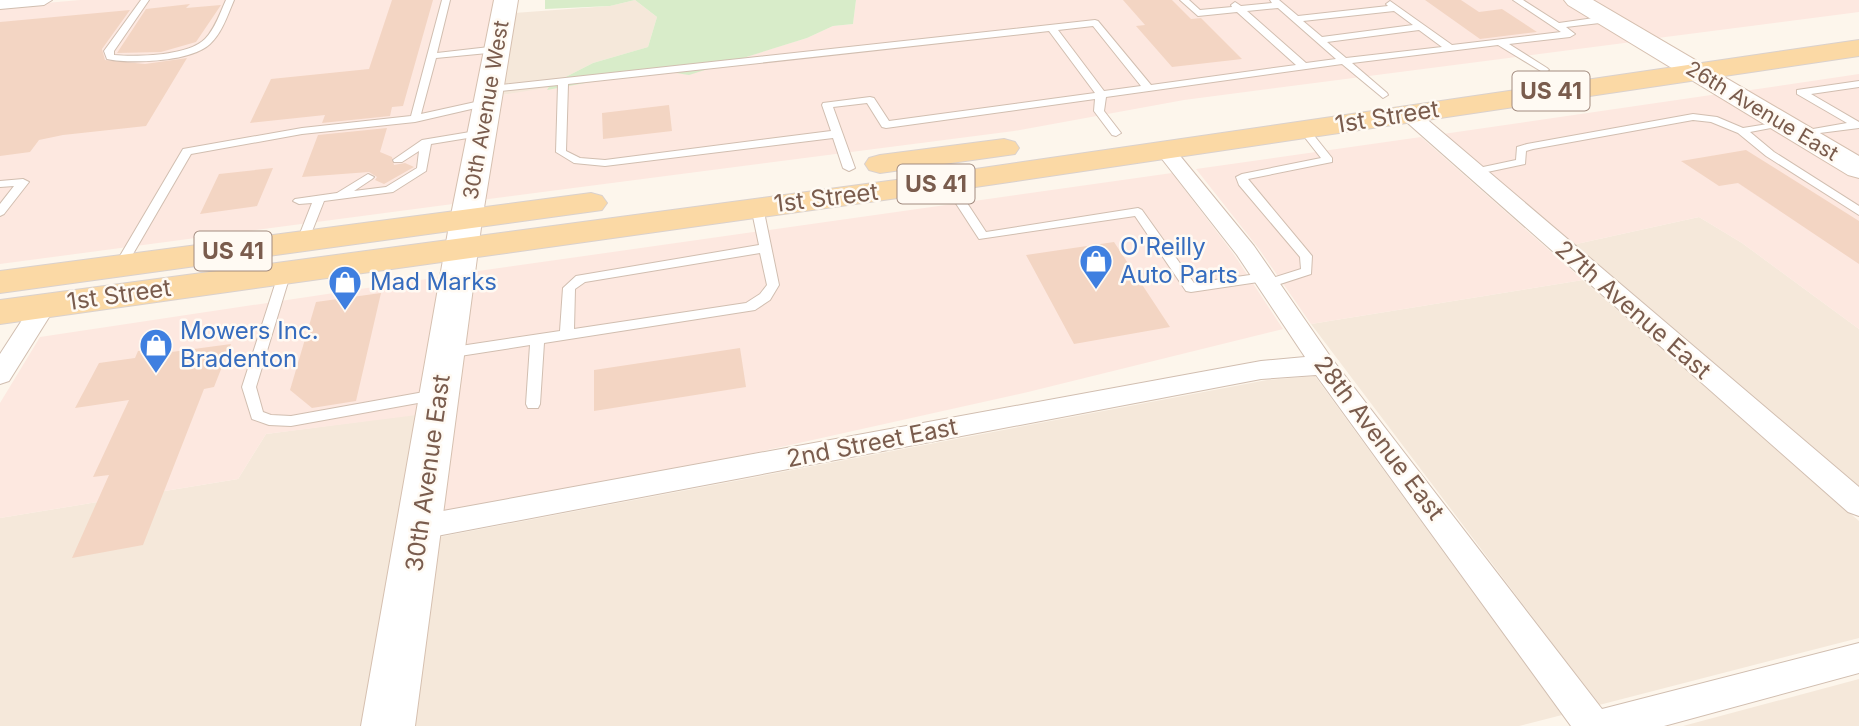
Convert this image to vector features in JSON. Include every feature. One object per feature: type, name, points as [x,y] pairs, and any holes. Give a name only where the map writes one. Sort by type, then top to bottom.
[{"type":"main road","name":"1st Street","points":[[0,312],[285,272],[464,234],[849,168],[1859,28]]},
{"type":"main road","name":"1st Street","points":[[0,282],[303,241],[464,234],[757,207],[948,183],[1693,70],[1859,48]]},
{"type":"main road","points":[[1165,150],[1165,142],[1177,137],[1344,112],[1383,95]]},
{"type":"main road","points":[[825,198],[898,175],[1102,146],[1114,141],[1116,133]]},
{"type":"street","points":[[0,4],[44,0]]},
{"type":"street","name":"30th Avenue West","points":[[464,234],[506,0]]},
{"type":"street","name":"26th Avenue East","points":[[1576,0],[1859,169]]},
{"type":"street","name":"27th Avenue East","points":[[1409,114],[1473,173],[1859,504]]},
{"type":"street","name":"28th Avenue East","points":[[1165,150],[1266,281],[1324,365],[1593,726]]},
{"type":"street","name":"30th Avenue East","points":[[388,726],[421,527],[464,234]]},
{"type":"street","points":[[0,375],[44,306]]},
{"type":"street","name":"2nd Street East","points":[[421,527],[1261,370],[1324,365]]},
{"type":"street","points":[[1601,726],[1859,658]]},
{"type":"lane","points":[[145,0],[109,51],[110,57],[126,58],[193,50],[205,44],[230,0]]},
{"type":"lane","points":[[415,119],[446,0]]},
{"type":"lane","points":[[1184,0],[1198,13],[1277,2],[1383,95]]},
{"type":"lane","points":[[1230,0],[1304,67]]},
{"type":"lane","points":[[1386,0],[1451,49]]},
{"type":"lane","points":[[849,168],[827,105],[870,100],[886,125],[1344,61],[1570,34],[1517,0]]},
{"type":"lane","points":[[1295,19],[1396,8]]},
{"type":"lane","points":[[1557,26],[1608,19]]},
{"type":"lane","points":[[120,265],[187,151],[302,131],[415,119],[490,96],[563,82],[1095,23],[1149,88]]},
{"type":"lane","points":[[1320,40],[1422,27]]},
{"type":"lane","points":[[1052,28],[1101,94],[1099,111],[1116,133]]},
{"type":"lane","points":[[1501,43],[1544,70]]},
{"type":"lane","points":[[431,56],[498,49]]},
{"type":"lane","points":[[563,82],[561,152],[578,161],[605,163],[836,134]]},
{"type":"lane","points":[[1858,125],[1801,92],[1859,84]]},
{"type":"lane","points":[[1473,173],[1521,162],[1521,149],[1531,146],[1682,118],[1713,119],[1742,131],[1770,154],[1859,211]]},
{"type":"lane","points":[[1742,131],[1858,125]]},
{"type":"lane","points":[[948,183],[983,236],[1138,212],[1192,288],[1266,281],[1307,271],[1306,257],[1243,183],[1242,177],[1328,160],[1304,130]]},
{"type":"lane","points":[[398,160],[426,142],[482,133]]},
{"type":"lane","points":[[299,201],[389,190],[422,169],[426,142]]},
{"type":"lane","points":[[337,196],[368,177]]},
{"type":"lane","points":[[0,184],[23,181],[0,212]]},
{"type":"lane","points":[[303,241],[320,198]]},
{"type":"lane","points":[[445,353],[750,307],[765,297],[773,285],[757,207]]},
{"type":"lane","points":[[567,335],[569,288],[581,279],[712,261],[765,248]]},
{"type":"lane","points":[[285,272],[249,387],[250,400],[257,415],[269,420],[291,421],[440,394]]},
{"type":"lane","points":[[717,296],[720,312]]},
{"type":"lane","points":[[672,303],[674,318]]},
{"type":"lane","points":[[630,310],[631,325]]},
{"type":"lane","points":[[533,404],[537,339]]},
{"type":"shaded area","points":[[80,0],[495,0],[481,82],[453,204],[0,264],[0,7]]},
{"type":"shaded area","points":[[635,0],[657,17],[648,47],[593,63],[550,85],[547,90],[502,95],[514,13],[610,6]]},
{"type":"shaded area","points":[[856,0],[1564,0],[1632,42],[1184,100],[1014,131],[481,200],[502,95],[656,70],[690,74],[807,38],[833,26],[853,24]]},
{"type":"shaded area","points":[[1584,0],[1859,0],[1859,12],[1650,39]]},
{"type":"shaded area","points":[[1859,74],[1859,163],[1737,92]]},
{"type":"shaded area","points":[[1718,94],[1859,178],[1859,329],[1742,243],[1699,217],[1572,245],[1443,134]]},
{"type":"shaded area","points":[[1421,137],[1583,280],[1311,324],[1259,249],[1196,169]]},
{"type":"shaded area","points":[[1172,173],[1233,253],[1283,329],[1028,392],[745,455],[443,511],[471,272]]},
{"type":"shaded area","points":[[1699,217],[1742,243],[1859,329],[1859,488],[1572,245]]},
{"type":"shaded area","points":[[440,277],[417,415],[266,434],[238,479],[0,518],[0,403],[40,337]]},
{"type":"shaded area","points":[[1583,280],[1859,521],[1859,638],[1599,705],[1311,324]]},
{"type":"shaded area","points":[[1315,376],[1562,715],[1519,726],[411,726],[439,537],[1267,380]]},
{"type":"shaded area","points":[[418,414],[365,726],[0,726],[0,518],[238,479],[266,434]]},
{"type":"shaded area","points":[[1859,679],[1859,726],[1683,726]]},
{"type":"green space","points":[[545,0],[635,0],[610,6],[545,9]]},
{"type":"green space","points":[[635,0],[856,0],[853,24],[833,26],[807,38],[689,75],[656,70],[547,90],[550,85],[593,63],[648,47],[657,17]]},
{"type":"building","points":[[392,0],[433,0],[403,106],[392,107],[390,116],[322,123],[325,115],[250,123],[271,79],[369,69]]},
{"type":"building","points":[[1123,0],[1172,0],[1191,19],[1201,18],[1242,59],[1172,67],[1136,26],[1145,25]]},
{"type":"building","points":[[1425,0],[1461,0],[1479,12],[1502,9],[1537,32],[1480,39]]},
{"type":"building","points":[[190,4],[186,8],[221,5],[196,42],[161,52],[117,53],[146,9]]},
{"type":"building","points":[[130,10],[102,49],[105,60],[145,64],[187,58],[146,126],[63,135],[39,140],[30,152],[0,156],[0,22]]},
{"type":"building","points":[[669,105],[672,131],[603,139],[602,113]]},
{"type":"building","points":[[387,128],[380,152],[392,157],[394,165],[405,163],[414,167],[384,184],[375,180],[377,177],[369,172],[302,177],[318,135]]},
{"type":"building","points":[[1746,150],[1859,221],[1859,264],[1738,183],[1719,186],[1681,161]]},
{"type":"building","points":[[273,168],[257,206],[200,214],[219,174]]},
{"type":"building","name":"O'Reilly Auto Parts","points":[[1114,242],[1170,327],[1074,344],[1026,255]]},
{"type":"building","points":[[381,293],[356,401],[312,408],[290,390],[316,302]]},
{"type":"building","points":[[231,344],[214,387],[204,389],[143,545],[72,558],[109,475],[93,477],[129,400],[75,408],[99,363],[135,358],[138,351],[167,347],[164,353]]},
{"type":"building","points":[[740,348],[746,387],[594,411],[594,370]]},
{"type":"place","name":"O'Reilly Auto Parts","points":[[1096,291]]},
{"type":"place","name":"Mad Marks","points":[[345,312]]},
{"type":"place","name":"Mowers Inc. Bradenton","points":[[156,375]]}]
